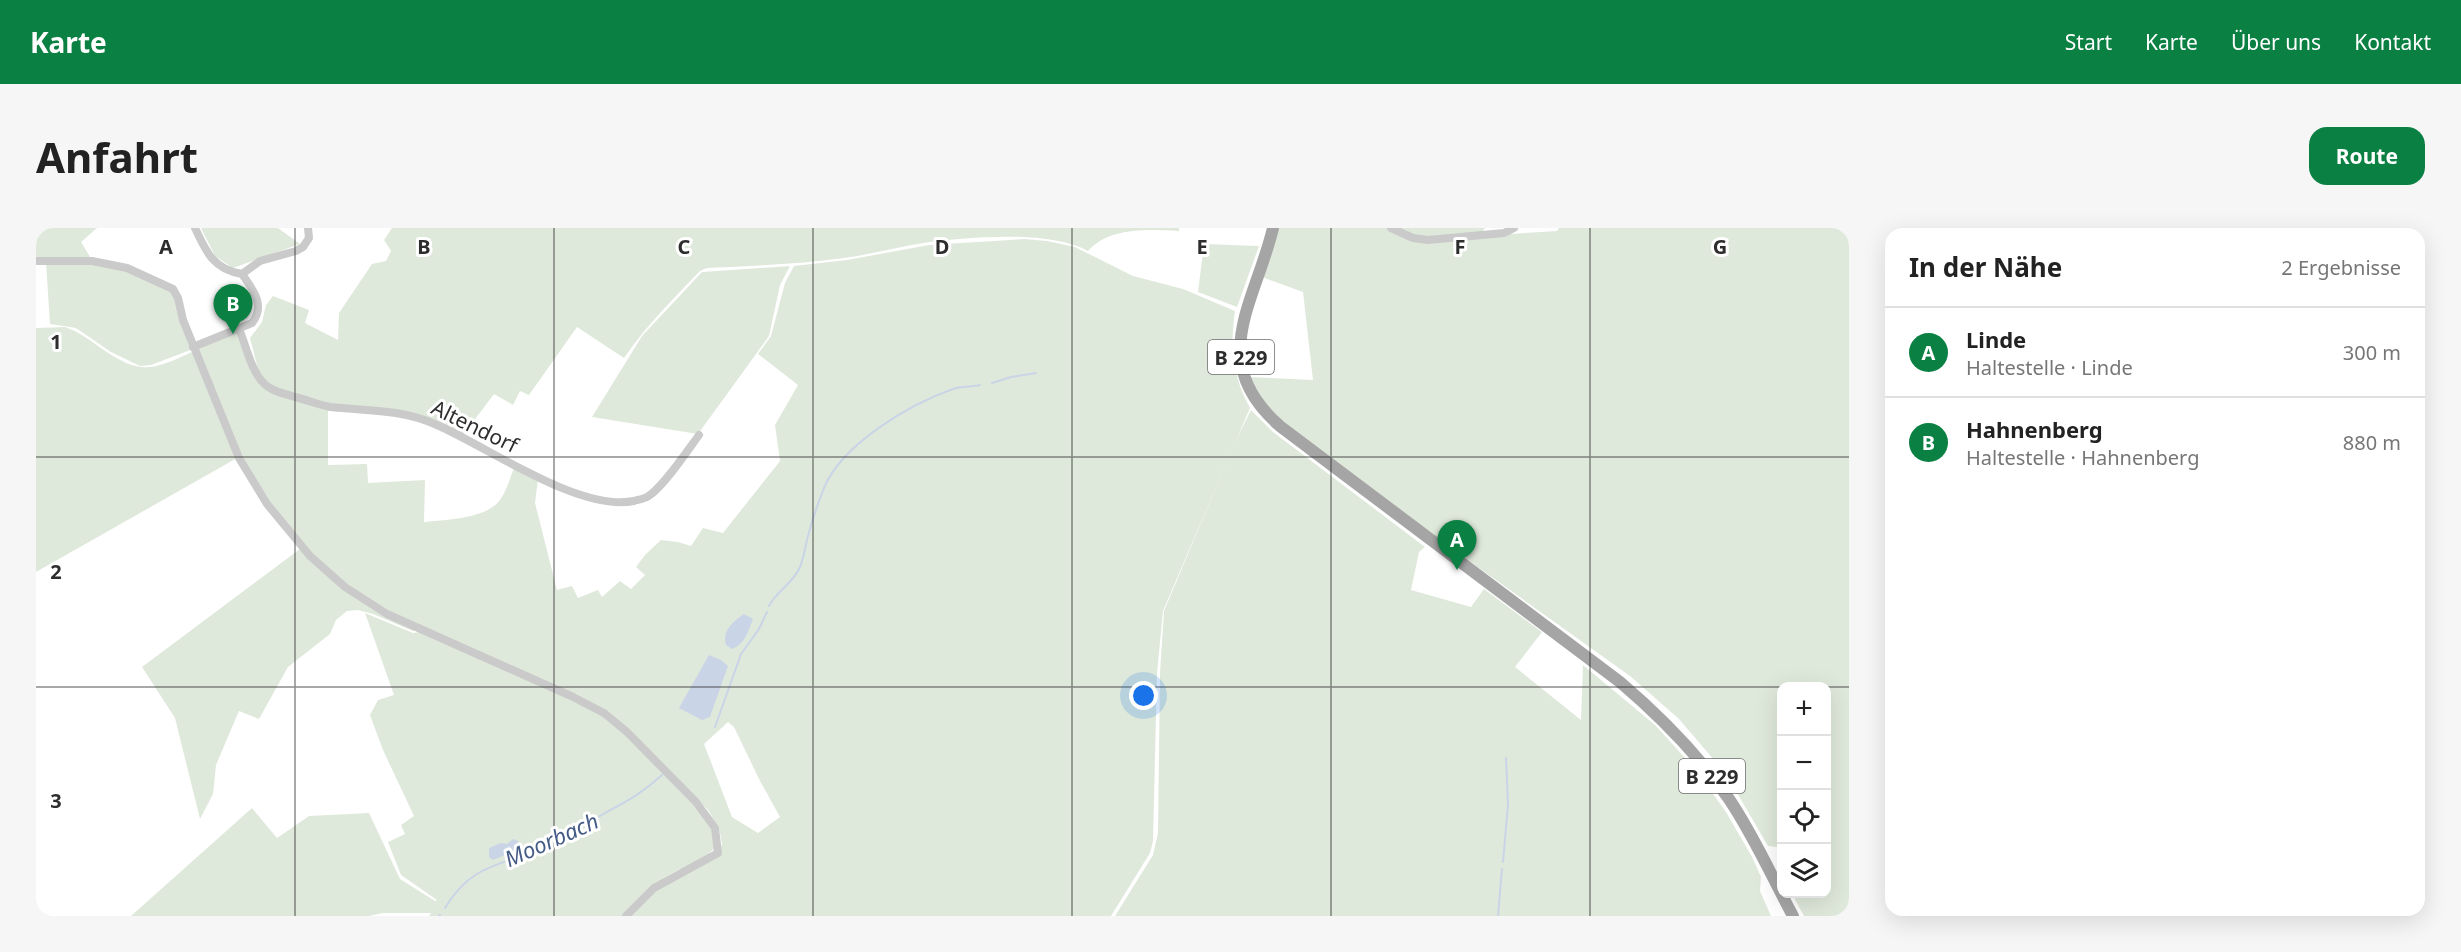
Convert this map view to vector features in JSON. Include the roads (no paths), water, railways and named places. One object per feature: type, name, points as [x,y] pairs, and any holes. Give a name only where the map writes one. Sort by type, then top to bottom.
[{"type":"main road","name":"B 229","points":[[1273,228],[1245,312],[1241,335],[1242,360],[1249,392],[1268,417],[1501,591],[1642,700],[1687,746],[1730,801],[1793,916]]},
{"type":"street","points":[[193,347],[252,323],[258,315],[259,307],[257,298],[242,274],[225,270],[215,263],[195,228]]},
{"type":"street","points":[[242,274],[260,261],[299,249],[309,238],[308,228]]},
{"type":"street","points":[[1391,228],[1413,238],[1439,240],[1504,233],[1514,228]]},
{"type":"street","points":[[36,261],[92,261],[116,265],[169,286],[178,298],[193,347],[239,458],[267,504],[310,556],[345,587],[387,614],[604,713],[660,764],[709,818],[717,833],[718,854],[654,888],[626,916]]},
{"type":"street","name":"Altendorf","points":[[239,329],[258,377],[268,387],[328,407],[408,414],[462,436],[492,454],[543,479],[597,500],[624,502],[647,497],[657,488],[699,435]]},
{"type":"water","points":[[744,614],[753,619],[743,641],[732,649],[726,645],[727,631],[732,623]]},
{"type":"water","points":[[709,655],[728,666],[710,717],[702,720],[679,708]]},
{"type":"water","points":[[513,839],[518,841],[519,849],[493,860],[489,857],[489,848],[501,843],[507,844]]},
{"type":"waterway","name":"Moorbach","points":[[992,383],[1036,373]]},
{"type":"waterway","name":"Moorbach","points":[[769,606],[797,573],[824,488],[846,456],[861,441],[898,415],[953,389],[980,385]]},
{"type":"waterway","name":"Moorbach","points":[[715,727],[741,654],[759,629],[767,612]]},
{"type":"waterway","points":[[1503,862],[1508,804],[1506,758]]},
{"type":"waterway","name":"Moorbach","points":[[445,908],[455,894],[475,875],[560,839],[636,795],[662,775]]},
{"type":"waterway","points":[[1498,916],[1502,869]]},
{"type":"place","name":"Hahnenberg","points":[[233,334]]},
{"type":"place","name":"Linde","points":[[1457,570]]}]
